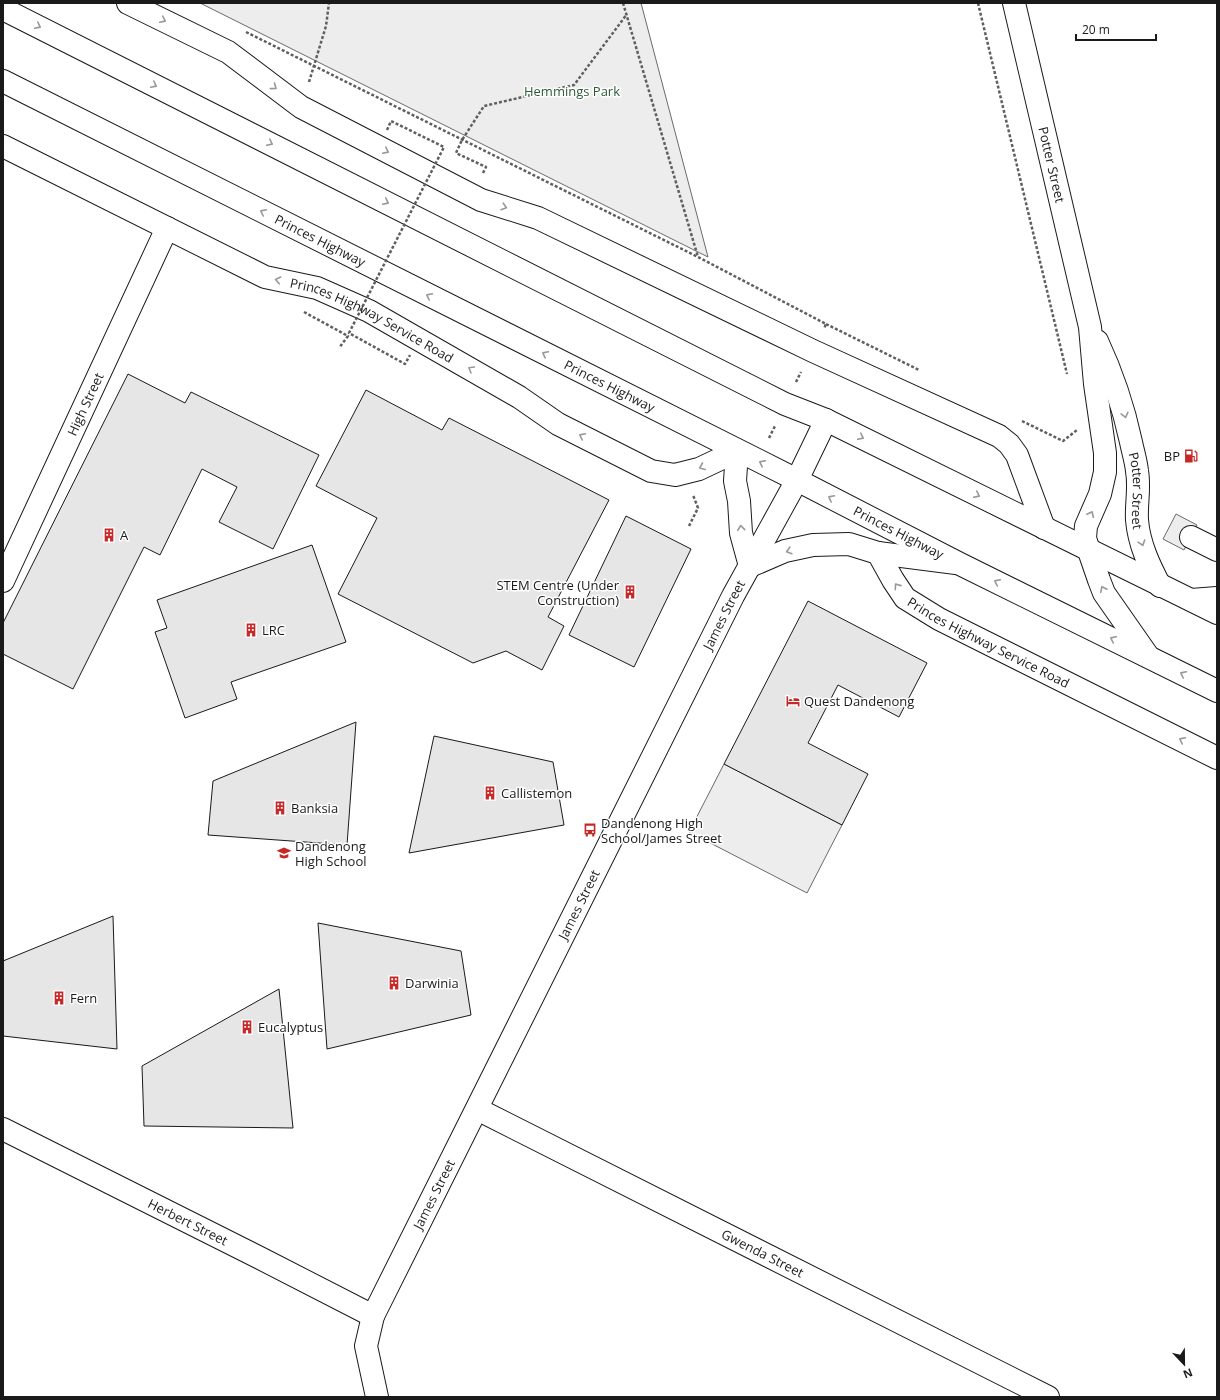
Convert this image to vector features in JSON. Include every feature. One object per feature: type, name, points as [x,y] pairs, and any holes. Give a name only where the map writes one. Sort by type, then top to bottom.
[{"type":"main road","points":[[128,3],[228,52],[301,107],[481,200],[538,218],[800,344],[999,436],[1009,444],[1017,455],[1044,528]]},
{"type":"main road","name":"Potter Street","points":[[1014,3],[1090,327],[1097,398],[1105,453],[1105,472],[1100,494],[1086,526],[1086,538],[1096,573],[1104,593],[1148,657]]},
{"type":"main road","points":[[3,9],[785,404],[826,420],[1217,613]]},
{"type":"main road","name":"Princes Highway","points":[[3,81],[960,564],[1217,691]]},
{"type":"main road","name":"Princes Highway Service Road","points":[[3,146],[265,277],[317,288],[369,310],[519,397],[558,424],[651,472],[675,475],[699,469],[737,451]]},
{"type":"main road","name":"High Street","points":[[3,581],[167,228]]},
{"type":"main road","name":"Potter Street","points":[[1090,327],[1112,373],[1125,414],[1137,470],[1137,519],[1140,538],[1150,566],[1160,586]]},
{"type":"main road","points":[[1097,398],[1119,394]]},
{"type":"main road","name":"James Street","points":[[377,1397],[366,1346],[372,1316],[639,784],[826,420]]},
{"type":"main road","points":[[737,451],[735,481],[739,501],[741,533],[750,566],[785,552],[813,545],[849,544],[878,553],[960,564]]},
{"type":"main road","points":[[1191,537],[1217,550]]},
{"type":"main road","name":"Princes Highway Service Road","points":[[878,553],[904,598],[940,619],[1217,758]]},
{"type":"main road","points":[[1191,600],[1217,598]]},
{"type":"main road","name":"Gwenda Street","points":[[477,1109],[1048,1397]]},
{"type":"main road","name":"Herbert Street","points":[[3,1129],[253,1254],[372,1316]]},
{"type":"path","points":[[301,107],[326,26],[329,3]]},
{"type":"path","points":[[244,31],[698,257],[624,3]]},
{"type":"path","points":[[978,3],[1068,378]]},
{"type":"path","points":[[456,153],[462,140],[484,106],[574,85],[627,14]]},
{"type":"path","points":[[387,130],[391,121],[444,147],[348,333],[405,364],[410,355]]},
{"type":"path","points":[[826,324],[924,372]]},
{"type":"path","points":[[1022,420],[1063,441],[1080,427]]},
{"type":"path","points":[[685,472],[698,508],[689,526]]},
{"type":"shaded area","name":"Hemmings Park","points":[[200,3],[641,3],[708,257]]},
{"type":"shaded area","points":[[1176,514],[1197,525],[1184,550],[1163,539]]},
{"type":"shaded area","points":[[724,764],[842,825],[807,893],[689,832]]},
{"type":"building","name":"A","points":[[128,374],[185,403],[191,392],[319,455],[273,549],[219,522],[237,487],[202,469],[160,555],[144,547],[73,689],[3,654],[3,623]]},
{"type":"building","points":[[366,390],[442,430],[449,418],[609,500],[548,617],[564,626],[542,670],[506,651],[473,663],[338,594],[377,518],[316,486]]},
{"type":"building","name":"STEM Centre (Under Construction)","points":[[626,516],[691,549],[634,667],[569,635]]},
{"type":"building","name":"LRC","points":[[312,545],[346,642],[231,682],[237,699],[185,718],[155,632],[167,628],[157,600]]},
{"type":"building","name":"Quest Dandenong","points":[[808,601],[927,663],[899,717],[838,685],[808,743],[868,774],[842,825],[724,764]]},
{"type":"building","name":"Banksia","points":[[356,722],[347,845],[208,835],[213,781]]},
{"type":"building","name":"Callistemon","points":[[434,736],[553,762],[564,825],[409,853]]},
{"type":"building","name":"Fern","points":[[113,916],[117,1049],[3,1036],[3,961]]},
{"type":"building","name":"Darwinia","points":[[318,923],[461,951],[471,1015],[327,1049]]},
{"type":"building","name":"Eucalyptus","points":[[279,989],[293,1128],[144,1126],[142,1066]]},
{"type":"place","name":"BP","points":[[1191,456]]},
{"type":"place","name":"A","points":[[109,535]]},
{"type":"place","name":"STEM Centre (Under Construction)","points":[[630,592]]},
{"type":"place","name":"LRC","points":[[251,630]]},
{"type":"place","name":"Quest Dandenong","points":[[793,701]]},
{"type":"place","name":"Callistemon","points":[[490,793]]},
{"type":"place","name":"Banksia","points":[[280,808]]},
{"type":"place","name":"Dandenong High School/James Street","points":[[590,830]]},
{"type":"place","name":"Dandenong High School","points":[[284,853]]},
{"type":"place","name":"Darwinia","points":[[394,983]]},
{"type":"place","name":"Fern","points":[[59,998]]},
{"type":"place","name":"Eucalyptus","points":[[247,1027]]}]
